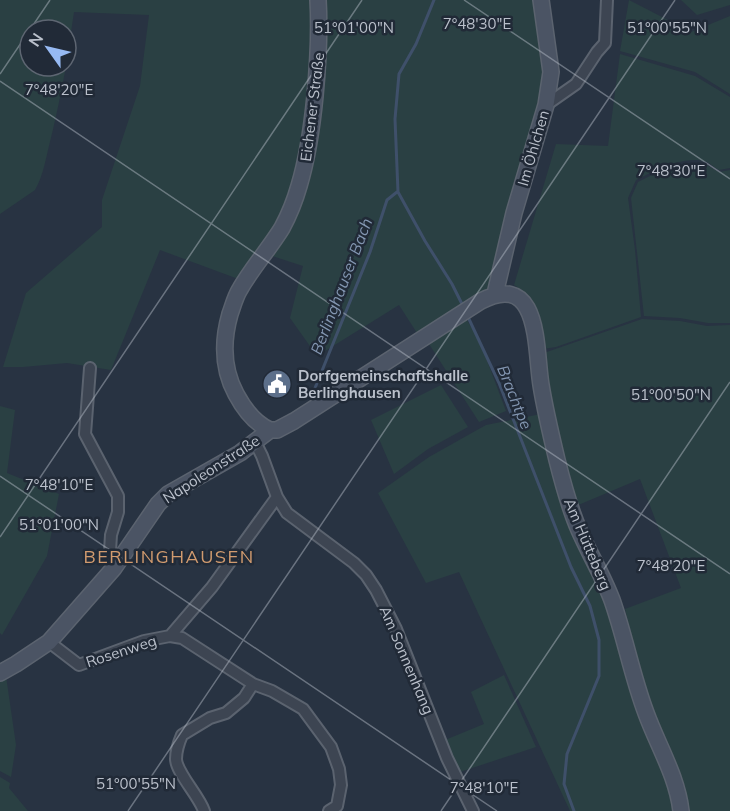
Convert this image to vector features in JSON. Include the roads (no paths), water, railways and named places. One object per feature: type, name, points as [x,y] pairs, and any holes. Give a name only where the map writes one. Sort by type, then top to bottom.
[{"type":"main road","name":"Eichener Straße","points":[[270,430],[260,425],[251,416],[232,387],[224,358],[225,335],[238,291],[281,228],[294,202],[309,149],[319,56],[318,0]]},
{"type":"main road","name":"Im Öhlchen","points":[[488,298],[546,105],[551,72],[541,0]]},
{"type":"main road","name":"Am Hütteberg","points":[[488,298],[504,293],[524,303],[530,313],[540,382],[561,479],[579,531],[611,598],[643,706],[676,783],[681,811]]},
{"type":"main road","name":"Napoleonstraße","points":[[0,673],[50,642],[114,568],[163,498],[240,453],[270,430],[277,430],[294,421],[456,316],[488,298]]},
{"type":"street","points":[[546,105],[576,84],[605,43],[607,0]]},
{"type":"street","points":[[90,368],[85,434],[118,496],[118,512],[111,534],[110,551],[114,568]]},
{"type":"street","name":"Am Sonnenhang","points":[[255,442],[277,497],[287,513],[360,568],[376,590],[396,629],[447,758],[473,811]]},
{"type":"street","name":"Rosenweg","points":[[50,642],[79,665],[144,641],[170,636],[212,587],[277,497]]},
{"type":"street","points":[[170,636],[182,638],[254,684],[272,691],[303,709],[331,747],[339,769],[341,785],[336,809]]},
{"type":"street","points":[[204,811],[176,762],[182,735],[210,718],[226,713],[244,698],[254,684]]},
{"type":"waterway","name":"Brachtpe","points":[[434,0],[416,44],[399,74],[395,119],[398,192],[464,308]]},
{"type":"waterway","name":"Berlinghauser Bach","points":[[313,393],[370,252],[387,200],[397,192]]},
{"type":"waterway","name":"Brachtpe","points":[[468,317],[499,383],[571,567],[590,606],[599,640],[599,676],[567,754],[564,784],[574,811]]},
{"type":"place","name":"Dorfgemeinschaftshalle Berlinghausen","points":[[277,384]]},
{"type":"district","name":"BERLINGHAUSEN","points":[[169,556]]}]
